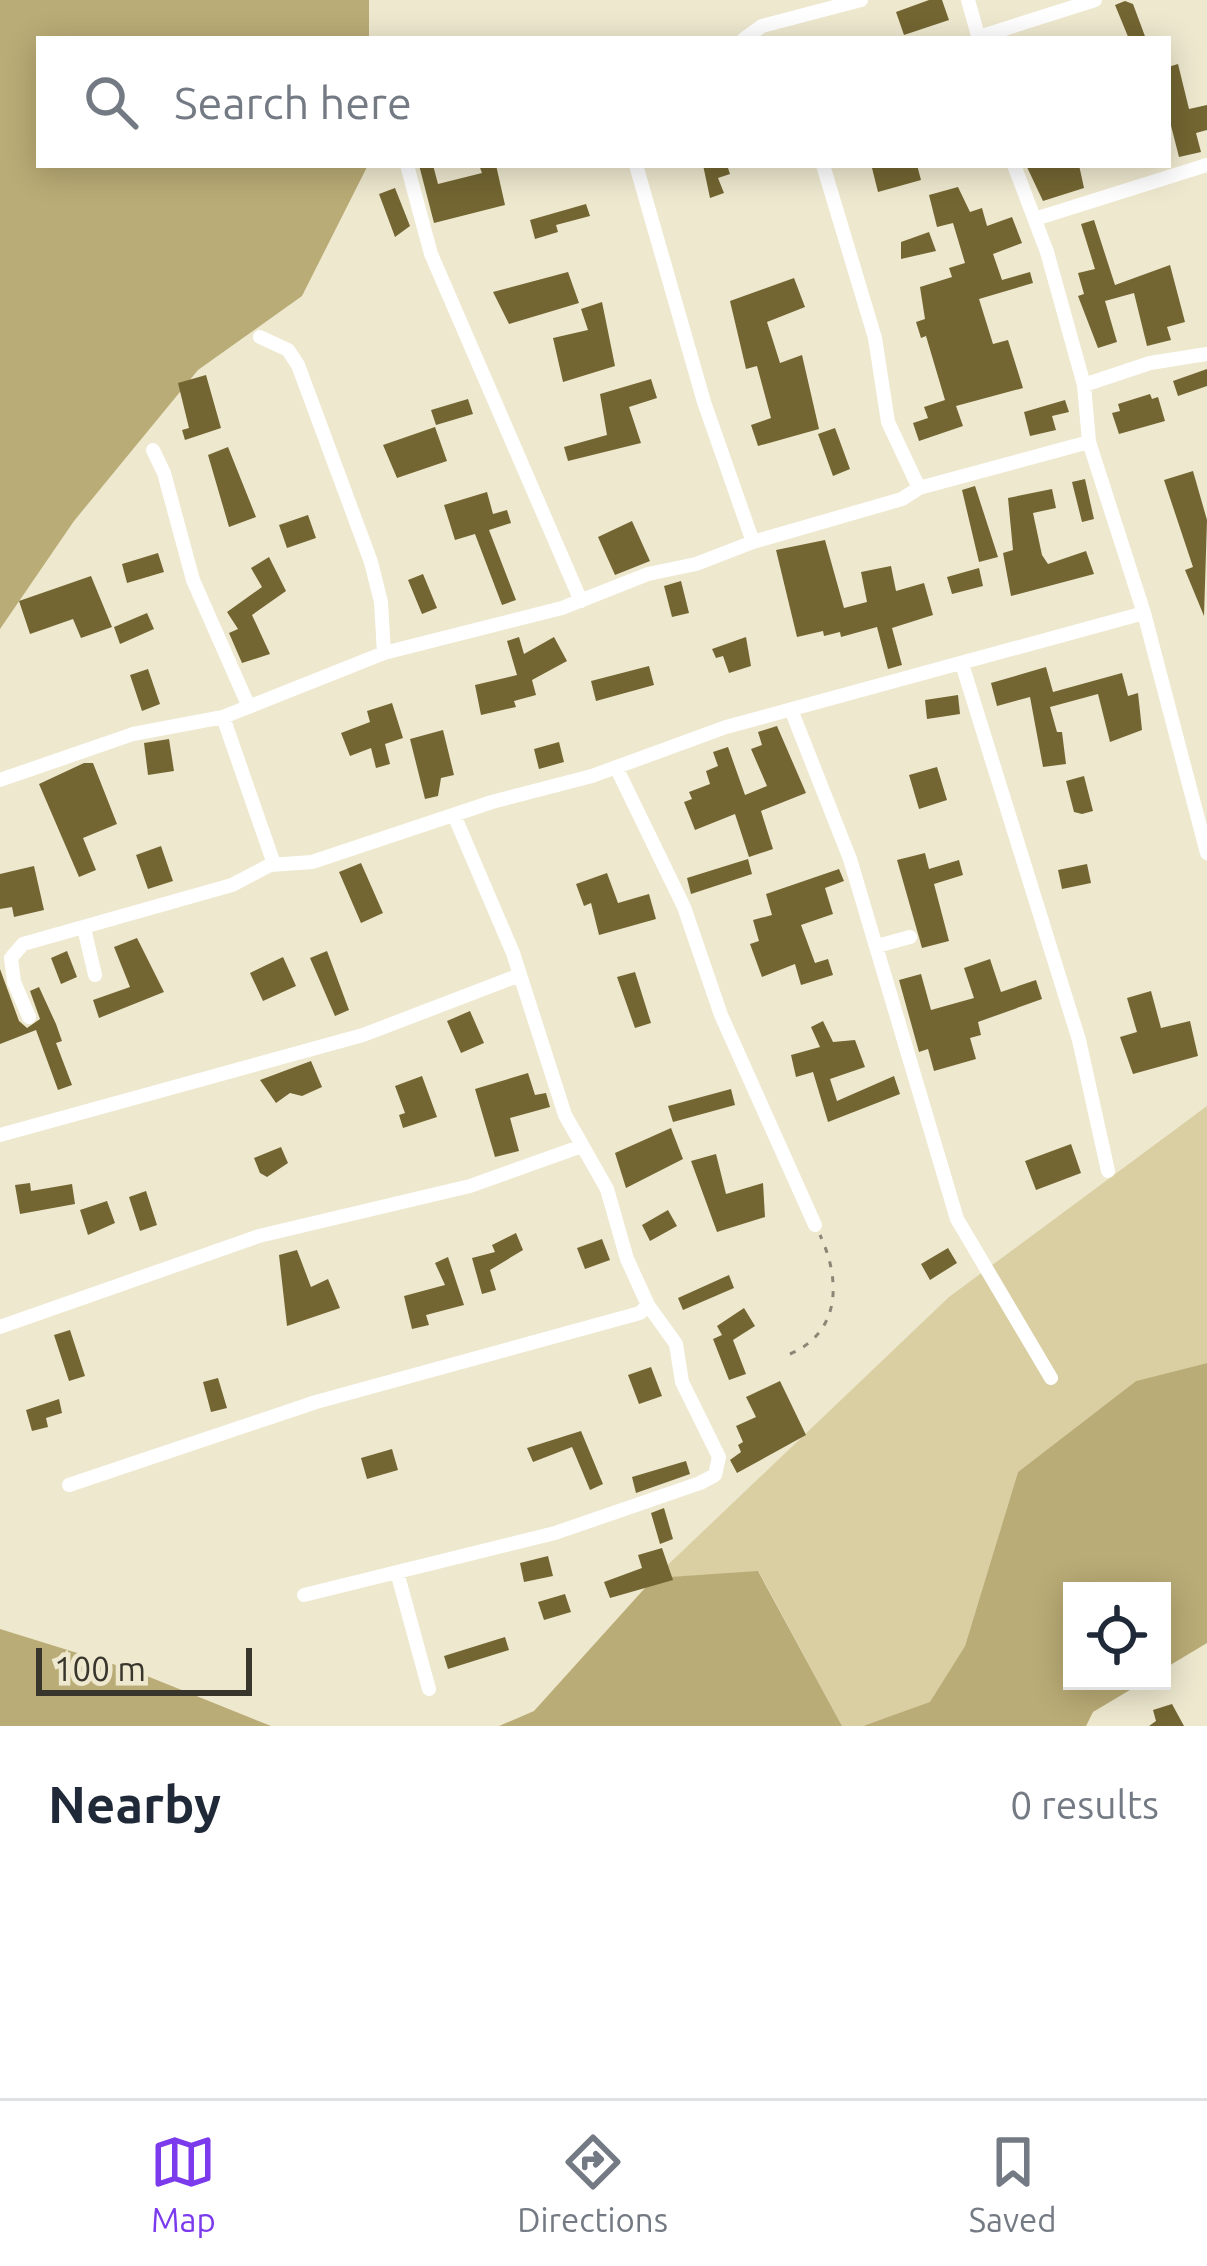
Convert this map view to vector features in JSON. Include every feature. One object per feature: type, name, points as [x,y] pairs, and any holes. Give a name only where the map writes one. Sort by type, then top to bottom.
[{"type":"street","points":[[748,36],[762,26],[784,31],[861,0]]},
{"type":"street","points":[[968,0],[978,36]]},
{"type":"street","points":[[985,36],[1095,0]]},
{"type":"street","points":[[1035,219],[1207,165]]},
{"type":"street","points":[[408,168],[431,254],[581,601]]},
{"type":"street","points":[[637,168],[704,402],[753,542]]},
{"type":"street","points":[[824,168],[875,338],[888,422],[920,488]]},
{"type":"street","points":[[1015,168],[1084,385],[1089,442],[1144,613],[1207,853]]},
{"type":"street","points":[[260,337],[288,350],[298,365],[371,562],[381,602],[384,653]]},
{"type":"street","points":[[1084,385],[1150,362],[1207,354]]},
{"type":"street","points":[[0,780],[133,734],[223,717],[384,653],[581,601],[753,542],[883,505],[920,488],[1089,442]]},
{"type":"street","points":[[153,450],[164,473],[186,560],[249,707]]},
{"type":"street","points":[[29,1017],[14,982],[14,951],[232,886],[274,864],[312,862],[616,767],[726,727],[1144,613]]},
{"type":"street","points":[[962,664],[1079,1040],[1108,1171]]},
{"type":"street","points":[[792,712],[877,946],[957,1219],[1051,1378]]},
{"type":"street","points":[[223,717],[274,864]]},
{"type":"street","points":[[616,767],[684,908],[721,1015],[815,1225]]},
{"type":"street","points":[[304,1594],[554,1533],[715,1475],[718,1457],[682,1382],[676,1344],[648,1305],[607,1190],[566,1114],[520,975],[454,815]]},
{"type":"street","points":[[84,928],[94,975]]},
{"type":"street","points":[[877,946],[910,937]]},
{"type":"street","points":[[0,1135],[363,1035],[520,975]]},
{"type":"street","points":[[0,1328],[260,1235],[470,1186],[582,1146]]},
{"type":"street","points":[[69,1485],[316,1402],[640,1313],[648,1305]]},
{"type":"street","points":[[397,1572],[429,1689]]},
{"type":"path","points":[[790,1354],[819,1335],[836,1303],[828,1252],[815,1225]]},
{"type":"shaded area","points":[[0,0],[369,0],[369,36],[36,36],[36,168],[366,168],[302,296],[198,370],[74,521],[0,629]]},
{"type":"shaded area","points":[[1207,1106],[1207,1363],[1136,1381],[1018,1472],[965,1646],[930,1703],[863,1726],[842,1726],[759,1572],[654,1578],[949,1297]]},
{"type":"shaded area","points":[[1207,1363],[1207,1643],[1171,1665],[1171,1582],[1063,1582],[1063,1690],[1130,1690],[1093,1712],[1086,1726],[863,1726],[930,1702],[965,1646],[1018,1472],[1136,1381]]},
{"type":"shaded area","points":[[758,1571],[842,1726],[499,1726],[534,1711],[654,1578]]},
{"type":"shaded area","points":[[0,1629],[132,1670],[271,1726],[0,1726]]},
{"type":"building","points":[[942,0],[949,20],[904,35],[896,12]]},
{"type":"building","points":[[1133,4],[1145,36],[1128,36],[1115,5]]},
{"type":"building","points":[[1178,64],[1189,109],[1207,105],[1207,130],[1196,133],[1201,152],[1179,157],[1171,126],[1171,66]]},
{"type":"building","points":[[420,168],[434,168],[438,184],[482,173],[480,168],[497,168],[505,205],[434,223]]},
{"type":"building","points":[[704,168],[728,168],[730,174],[718,178],[724,193],[710,198]]},
{"type":"building","points":[[872,168],[918,168],[921,180],[878,192]]},
{"type":"building","points":[[1027,168],[1080,168],[1084,188],[1043,201]]},
{"type":"building","points":[[958,187],[970,212],[982,208],[987,226],[1012,217],[1022,243],[993,254],[1002,280],[1030,272],[1033,283],[979,299],[993,344],[1008,340],[1023,388],[956,406],[963,426],[919,441],[913,423],[928,418],[924,407],[945,400],[926,336],[921,338],[916,322],[925,319],[920,287],[952,277],[949,268],[965,263],[953,223],[937,227],[929,195]]},
{"type":"building","points":[[395,188],[410,226],[395,237],[379,194]]},
{"type":"building","points":[[586,204],[590,216],[556,225],[558,232],[535,239],[530,220]]},
{"type":"building","points":[[1094,220],[1115,285],[1170,265],[1185,322],[1167,327],[1171,340],[1147,346],[1134,293],[1105,301],[1117,342],[1098,348],[1078,296],[1084,294],[1078,273],[1095,269],[1081,224]]},
{"type":"building","points":[[929,232],[936,251],[901,259],[901,242]]},
{"type":"building","points":[[568,272],[579,303],[509,324],[493,292]]},
{"type":"building","points":[[794,278],[805,307],[767,322],[780,363],[802,355],[819,429],[758,446],[751,425],[771,418],[757,366],[746,369],[730,301]]},
{"type":"building","points":[[602,302],[615,366],[563,382],[553,338],[588,330],[581,309]]},
{"type":"building","points":[[1207,369],[1207,386],[1178,396],[1173,381]]},
{"type":"building","points":[[206,375],[221,428],[185,440],[182,430],[189,428],[178,383]]},
{"type":"building","points":[[651,379],[657,398],[629,407],[641,443],[568,461],[564,447],[607,435],[600,394]]},
{"type":"building","points":[[1150,394],[1152,399],[1158,397],[1165,421],[1119,434],[1112,413],[1120,411],[1118,404]]},
{"type":"building","points":[[468,399],[473,414],[436,425],[431,410]]},
{"type":"building","points":[[1065,400],[1069,412],[1052,416],[1056,430],[1030,436],[1024,412]]},
{"type":"building","points":[[435,427],[447,461],[397,478],[383,445]]},
{"type":"building","points":[[835,428],[850,469],[833,476],[818,434]]},
{"type":"building","points":[[228,447],[256,517],[229,527],[208,455]]},
{"type":"building","points":[[1193,471],[1207,520],[1204,616],[1185,570],[1193,567],[1164,480]]},
{"type":"building","points":[[1085,479],[1094,519],[1082,522],[1072,482]]},
{"type":"building","points":[[975,486],[998,557],[979,562],[962,490]]},
{"type":"building","points":[[1052,489],[1056,508],[1033,513],[1042,555],[1048,564],[1086,551],[1094,574],[1011,596],[1003,553],[1013,550],[1008,498]]},
{"type":"building","points":[[487,492],[493,514],[507,510],[511,523],[489,530],[516,600],[502,605],[475,534],[455,540],[444,505]]},
{"type":"building","points":[[308,515],[316,538],[287,548],[279,525]]},
{"type":"building","points":[[632,521],[650,561],[615,575],[598,537]]},
{"type":"building","points":[[825,540],[844,608],[867,602],[861,572],[891,566],[896,591],[924,583],[933,615],[892,628],[902,665],[888,669],[877,627],[841,637],[840,632],[824,636],[823,631],[797,637],[776,550]]},
{"type":"building","points":[[158,553],[164,572],[127,583],[122,564]]},
{"type":"building","points":[[269,557],[286,591],[252,615],[270,654],[242,663],[229,633],[238,629],[227,612],[262,587],[251,568]]},
{"type":"building","points":[[979,568],[983,586],[952,594],[947,577]]},
{"type":"building","points":[[423,574],[437,608],[422,614],[408,580]]},
{"type":"building","points":[[91,576],[112,627],[81,638],[73,619],[30,634],[19,601]]},
{"type":"building","points":[[681,581],[689,613],[672,617],[664,586]]},
{"type":"building","points":[[147,613],[154,629],[120,644],[114,627]]},
{"type":"building","points":[[519,637],[524,654],[554,637],[567,661],[532,680],[536,695],[514,701],[516,707],[481,715],[475,685],[517,675],[507,641]]},
{"type":"building","points":[[746,637],[751,666],[729,673],[723,656],[716,658],[712,649]]},
{"type":"building","points":[[649,666],[654,685],[596,701],[591,681]]},
{"type":"building","points":[[1046,667],[1053,692],[1122,673],[1128,696],[1138,693],[1142,730],[1110,742],[1098,694],[1050,707],[1057,732],[1062,732],[1066,764],[1043,767],[1030,697],[997,706],[991,683]]},
{"type":"building","points":[[148,669],[160,704],[142,711],[130,675]]},
{"type":"building","points":[[958,695],[960,714],[927,719],[925,700]]},
{"type":"building","points":[[392,703],[403,738],[385,744],[390,764],[376,768],[371,748],[350,756],[341,733],[370,722],[367,711]]},
{"type":"building","points":[[777,726],[806,793],[761,811],[773,849],[749,857],[735,814],[695,830],[684,802],[692,799],[689,792],[710,784],[706,771],[718,766],[713,752],[728,747],[745,795],[767,786],[751,749],[762,745],[758,732]]},
{"type":"building","points":[[443,730],[454,775],[441,778],[438,796],[425,799],[410,739]]},
{"type":"building","points":[[169,739],[174,771],[148,775],[144,743]]},
{"type":"building","points":[[559,742],[564,762],[539,769],[534,749]]},
{"type":"building","points":[[93,763],[117,824],[83,838],[96,870],[79,877],[39,784]]},
{"type":"building","points":[[937,767],[947,800],[919,809],[909,775]]},
{"type":"building","points":[[1084,776],[1093,811],[1082,814],[1074,812],[1066,781]]},
{"type":"building","points":[[161,846],[173,881],[148,889],[136,855]]},
{"type":"building","points":[[925,853],[929,869],[959,860],[963,875],[934,884],[949,941],[922,948],[897,860]]},
{"type":"building","points":[[748,859],[752,874],[691,894],[687,878]]},
{"type":"building","points":[[361,863],[383,913],[361,923],[339,872]]},
{"type":"building","points":[[1087,864],[1091,883],[1062,889],[1058,870]]},
{"type":"building","points":[[34,866],[44,910],[14,917],[12,907],[0,909],[0,874]]},
{"type":"building","points":[[839,869],[844,881],[825,888],[833,914],[801,925],[815,963],[828,959],[833,975],[801,985],[795,964],[762,977],[750,944],[759,941],[753,920],[772,915],[766,894]]},
{"type":"building","points":[[607,873],[618,903],[649,894],[656,919],[599,935],[591,903],[584,906],[576,884]]},
{"type":"building","points":[[137,938],[164,992],[99,1018],[93,1000],[130,987],[114,947]]},
{"type":"building","points":[[67,951],[77,977],[61,984],[51,958]]},
{"type":"building","points":[[327,951],[349,1010],[335,1016],[310,958]]},
{"type":"building","points":[[283,957],[296,986],[263,1001],[250,973]]},
{"type":"building","points":[[990,959],[1001,992],[1036,980],[1042,999],[978,1022],[981,1035],[970,1038],[976,1059],[934,1071],[928,1049],[919,1052],[899,980],[921,974],[931,1010],[974,998],[964,968]]},
{"type":"building","points":[[0,969],[19,1021],[27,1028],[40,1019],[30,991],[39,987],[62,1041],[56,1043],[72,1085],[58,1090],[36,1030],[0,1044]]},
{"type":"building","points":[[635,972],[651,1023],[635,1028],[617,977]]},
{"type":"building","points":[[1151,991],[1161,1028],[1190,1021],[1198,1056],[1133,1074],[1120,1037],[1137,1032],[1127,998]]},
{"type":"building","points":[[470,1011],[484,1043],[461,1053],[447,1021]]},
{"type":"building","points":[[823,1021],[833,1042],[855,1040],[865,1067],[830,1079],[837,1101],[894,1076],[900,1094],[828,1122],[813,1072],[796,1077],[791,1055],[820,1047],[811,1027]]},
{"type":"building","points":[[311,1061],[322,1087],[302,1096],[290,1093],[276,1103],[260,1080]]},
{"type":"building","points":[[528,1073],[535,1095],[546,1093],[550,1107],[510,1118],[519,1151],[495,1157],[475,1089]]},
{"type":"building","points":[[422,1076],[437,1117],[403,1128],[399,1115],[405,1113],[395,1086]]},
{"type":"building","points":[[731,1089],[735,1105],[673,1122],[668,1106]]},
{"type":"building","points":[[671,1128],[683,1159],[626,1188],[615,1153]]},
{"type":"building","points":[[1071,1144],[1081,1173],[1036,1190],[1025,1161]]},
{"type":"building","points":[[281,1147],[288,1163],[267,1177],[260,1173],[254,1158]]},
{"type":"building","points":[[716,1154],[726,1194],[763,1183],[765,1217],[717,1232],[691,1161]]},
{"type":"building","points":[[30,1183],[31,1191],[72,1184],[75,1204],[20,1214],[15,1185]]},
{"type":"building","points":[[146,1191],[157,1225],[140,1231],[129,1197]]},
{"type":"building","points":[[107,1201],[115,1223],[88,1235],[80,1210]]},
{"type":"building","points":[[668,1210],[677,1226],[650,1241],[642,1225]]},
{"type":"building","points":[[516,1233],[523,1250],[490,1270],[496,1290],[482,1294],[472,1258],[495,1252],[492,1245]]},
{"type":"building","points":[[602,1239],[610,1260],[585,1269],[577,1248]]},
{"type":"building","points":[[948,1248],[957,1263],[930,1280],[921,1264]]},
{"type":"building","points":[[297,1250],[311,1287],[328,1279],[340,1308],[287,1326],[279,1255]]},
{"type":"building","points":[[448,1257],[464,1305],[426,1315],[429,1325],[412,1329],[404,1296],[445,1285],[435,1263]]},
{"type":"building","points":[[729,1275],[734,1288],[683,1310],[678,1298]]},
{"type":"building","points":[[744,1308],[755,1326],[733,1340],[746,1374],[729,1380],[713,1339],[722,1335],[717,1326]]},
{"type":"building","points":[[70,1330],[85,1376],[69,1381],[54,1335]]},
{"type":"building","points":[[651,1367],[662,1396],[639,1404],[628,1375]]},
{"type":"building","points":[[218,1378],[227,1408],[211,1412],[203,1382]]},
{"type":"building","points":[[780,1381],[806,1435],[737,1473],[730,1460],[741,1452],[738,1445],[743,1442],[736,1426],[756,1417],[746,1397]]},
{"type":"building","points":[[59,1399],[62,1413],[46,1418],[48,1427],[32,1431],[26,1410]]},
{"type":"building","points":[[581,1431],[603,1484],[590,1490],[572,1447],[533,1462],[527,1448]]},
{"type":"building","points":[[392,1449],[398,1470],[367,1479],[361,1458]]},
{"type":"building","points":[[686,1461],[690,1474],[636,1493],[632,1477]]},
{"type":"building","points":[[664,1508],[673,1539],[660,1544],[651,1513]]},
{"type":"building","points":[[662,1548],[673,1580],[610,1598],[604,1582],[642,1568],[638,1555]]},
{"type":"building","points":[[548,1556],[553,1576],[524,1582],[520,1563]]},
{"type":"building","points":[[565,1594],[571,1612],[544,1620],[538,1602]]},
{"type":"building","points":[[505,1637],[509,1650],[448,1669],[444,1656]]},
{"type":"building","points":[[1172,1704],[1184,1726],[1149,1726],[1156,1721],[1153,1710]]}]
